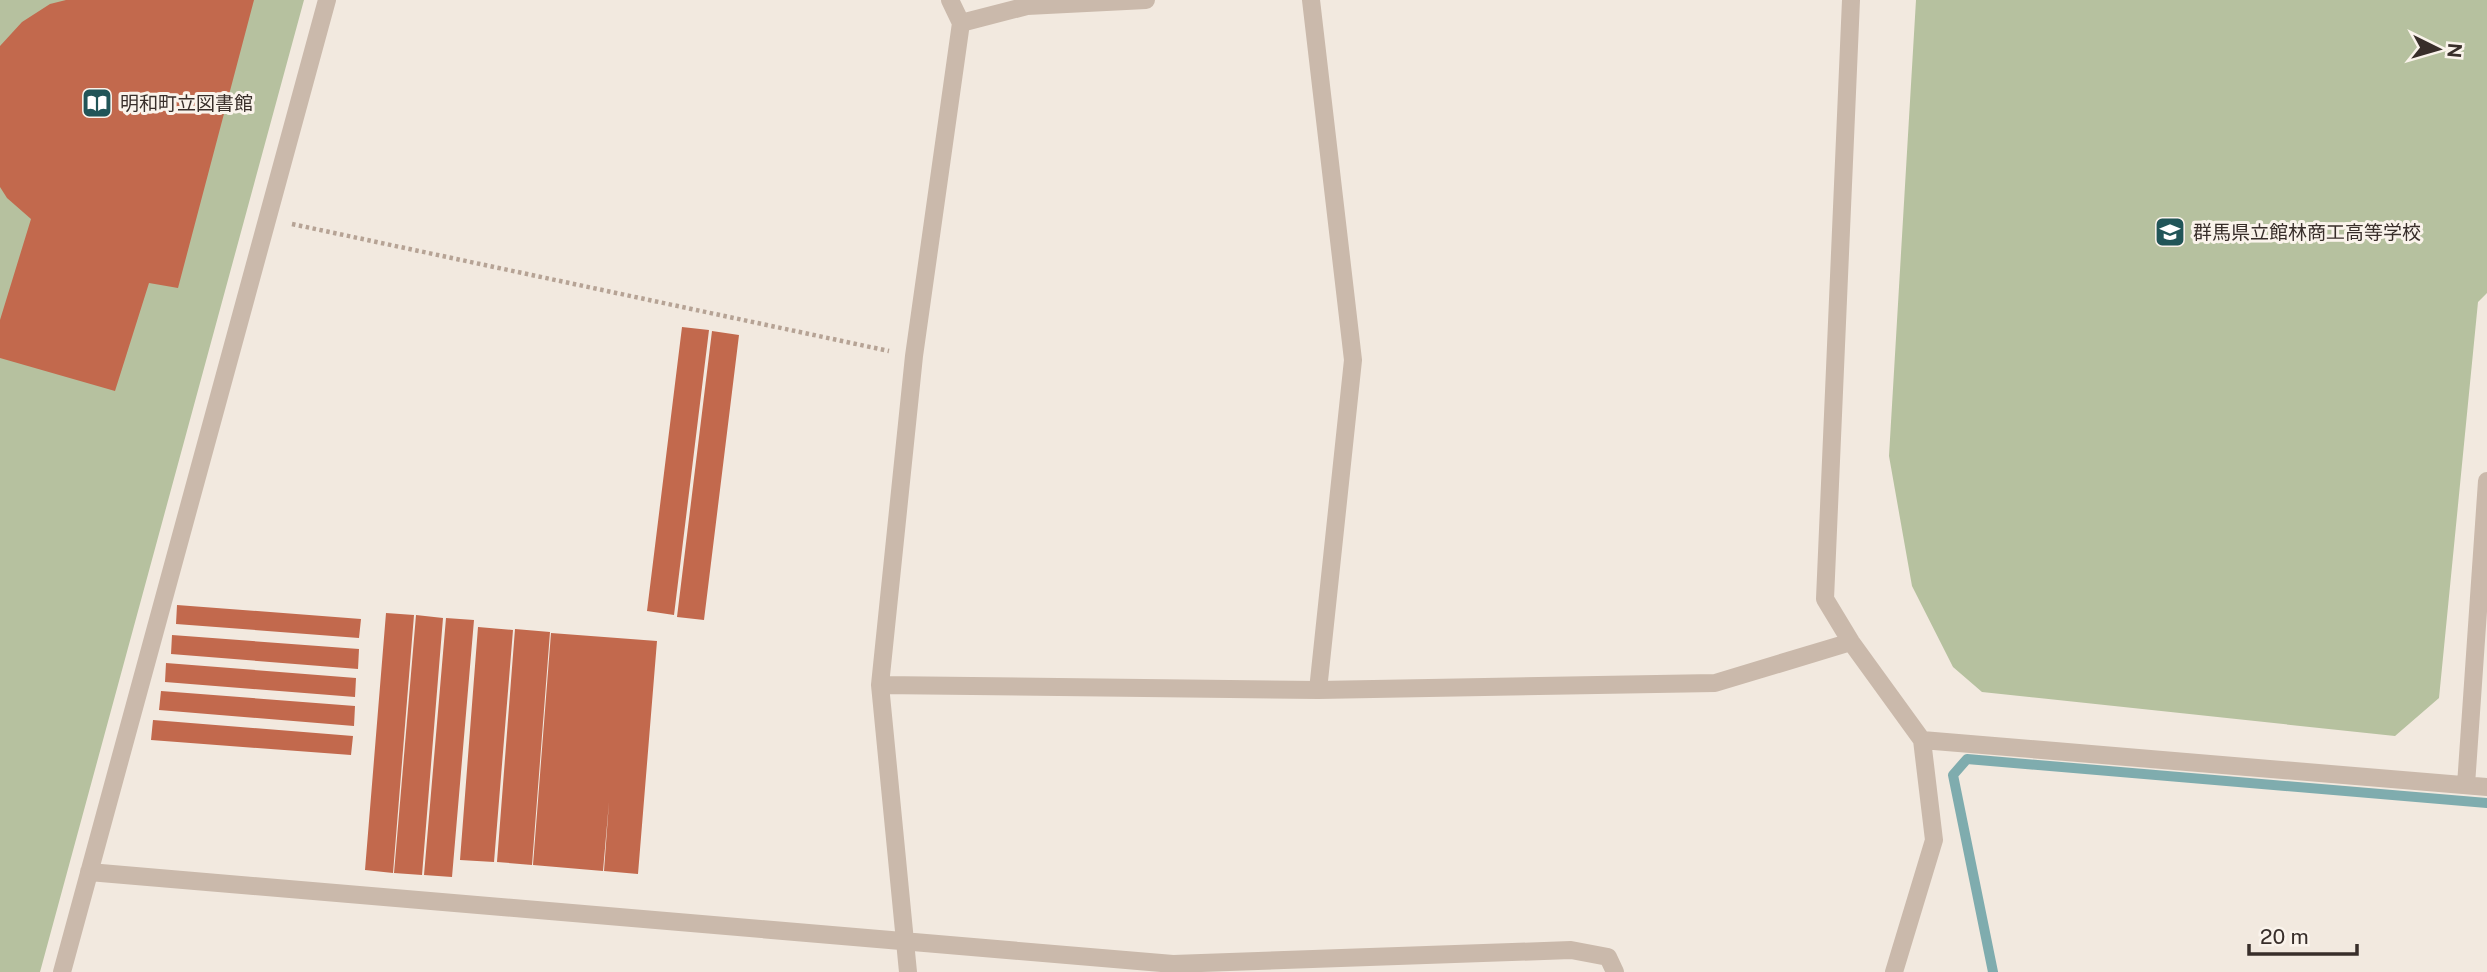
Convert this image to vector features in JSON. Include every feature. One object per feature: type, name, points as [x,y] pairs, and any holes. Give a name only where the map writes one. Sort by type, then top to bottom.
[{"type":"street","points":[[62,972],[327,0]]},
{"type":"street","points":[[908,972],[880,685],[914,356],[961,23],[950,0]]},
{"type":"street","points":[[961,23],[1027,6],[1146,0]]},
{"type":"street","points":[[1311,0],[1353,360],[1318,690]]},
{"type":"street","points":[[1852,0],[1825,598],[1851,642],[1922,740],[1934,840],[1894,972]]},
{"type":"street","points":[[2466,785],[2485,546],[2487,481]]},
{"type":"street","points":[[880,685],[1318,690],[1715,683],[1851,642]]},
{"type":"street","points":[[1922,740],[2487,787]]},
{"type":"street","points":[[89,872],[904,939],[1173,964],[1571,950],[1608,957],[1615,972]]},
{"type":"path","points":[[267,219],[914,356]]},
{"type":"green space","points":[[0,0],[304,0],[40,972],[0,972]]},
{"type":"green space","name":"群馬県立館林商工高等学校","points":[[1916,0],[2487,0],[2487,293],[2478,302],[2439,698],[2395,736],[1982,692],[1953,667],[1912,586],[1889,456]]},
{"type":"building","points":[[66,0],[254,0],[178,288],[149,283],[115,391],[0,358],[0,320],[31,219],[7,198],[0,187],[0,46],[22,22],[50,4]]},
{"type":"building","points":[[682,327],[709,330],[674,615],[647,611]]},
{"type":"building","points":[[712,331],[739,335],[704,620],[677,617]]},
{"type":"building","points":[[177,605],[361,619],[359,638],[176,624]]},
{"type":"building","points":[[386,613],[414,615],[393,873],[365,870]]},
{"type":"building","points":[[416,615],[443,618],[422,875],[394,873]]},
{"type":"building","points":[[446,618],[474,620],[452,877],[424,875]]},
{"type":"building","points":[[478,627],[513,630],[494,862],[460,860]]},
{"type":"building","points":[[515,629],[550,632],[532,865],[497,862]]},
{"type":"building","points":[[551,633],[657,641],[638,874],[604,871],[609,802],[603,871],[533,865]]},
{"type":"building","points":[[172,635],[359,649],[358,669],[171,654]]},
{"type":"building","points":[[166,663],[356,678],[355,697],[165,682]]},
{"type":"building","points":[[161,691],[355,706],[354,726],[159,710]]},
{"type":"building","points":[[153,720],[353,736],[351,755],[151,740]]},
{"type":"waterway","points":[[1993,972],[1953,775],[1967,759],[2487,803]]},
{"type":"place","name":"明和町立図書館","points":[[97,103]]},
{"type":"place","name":"群馬県立館林商工高等学校","points":[[2170,232]]}]
